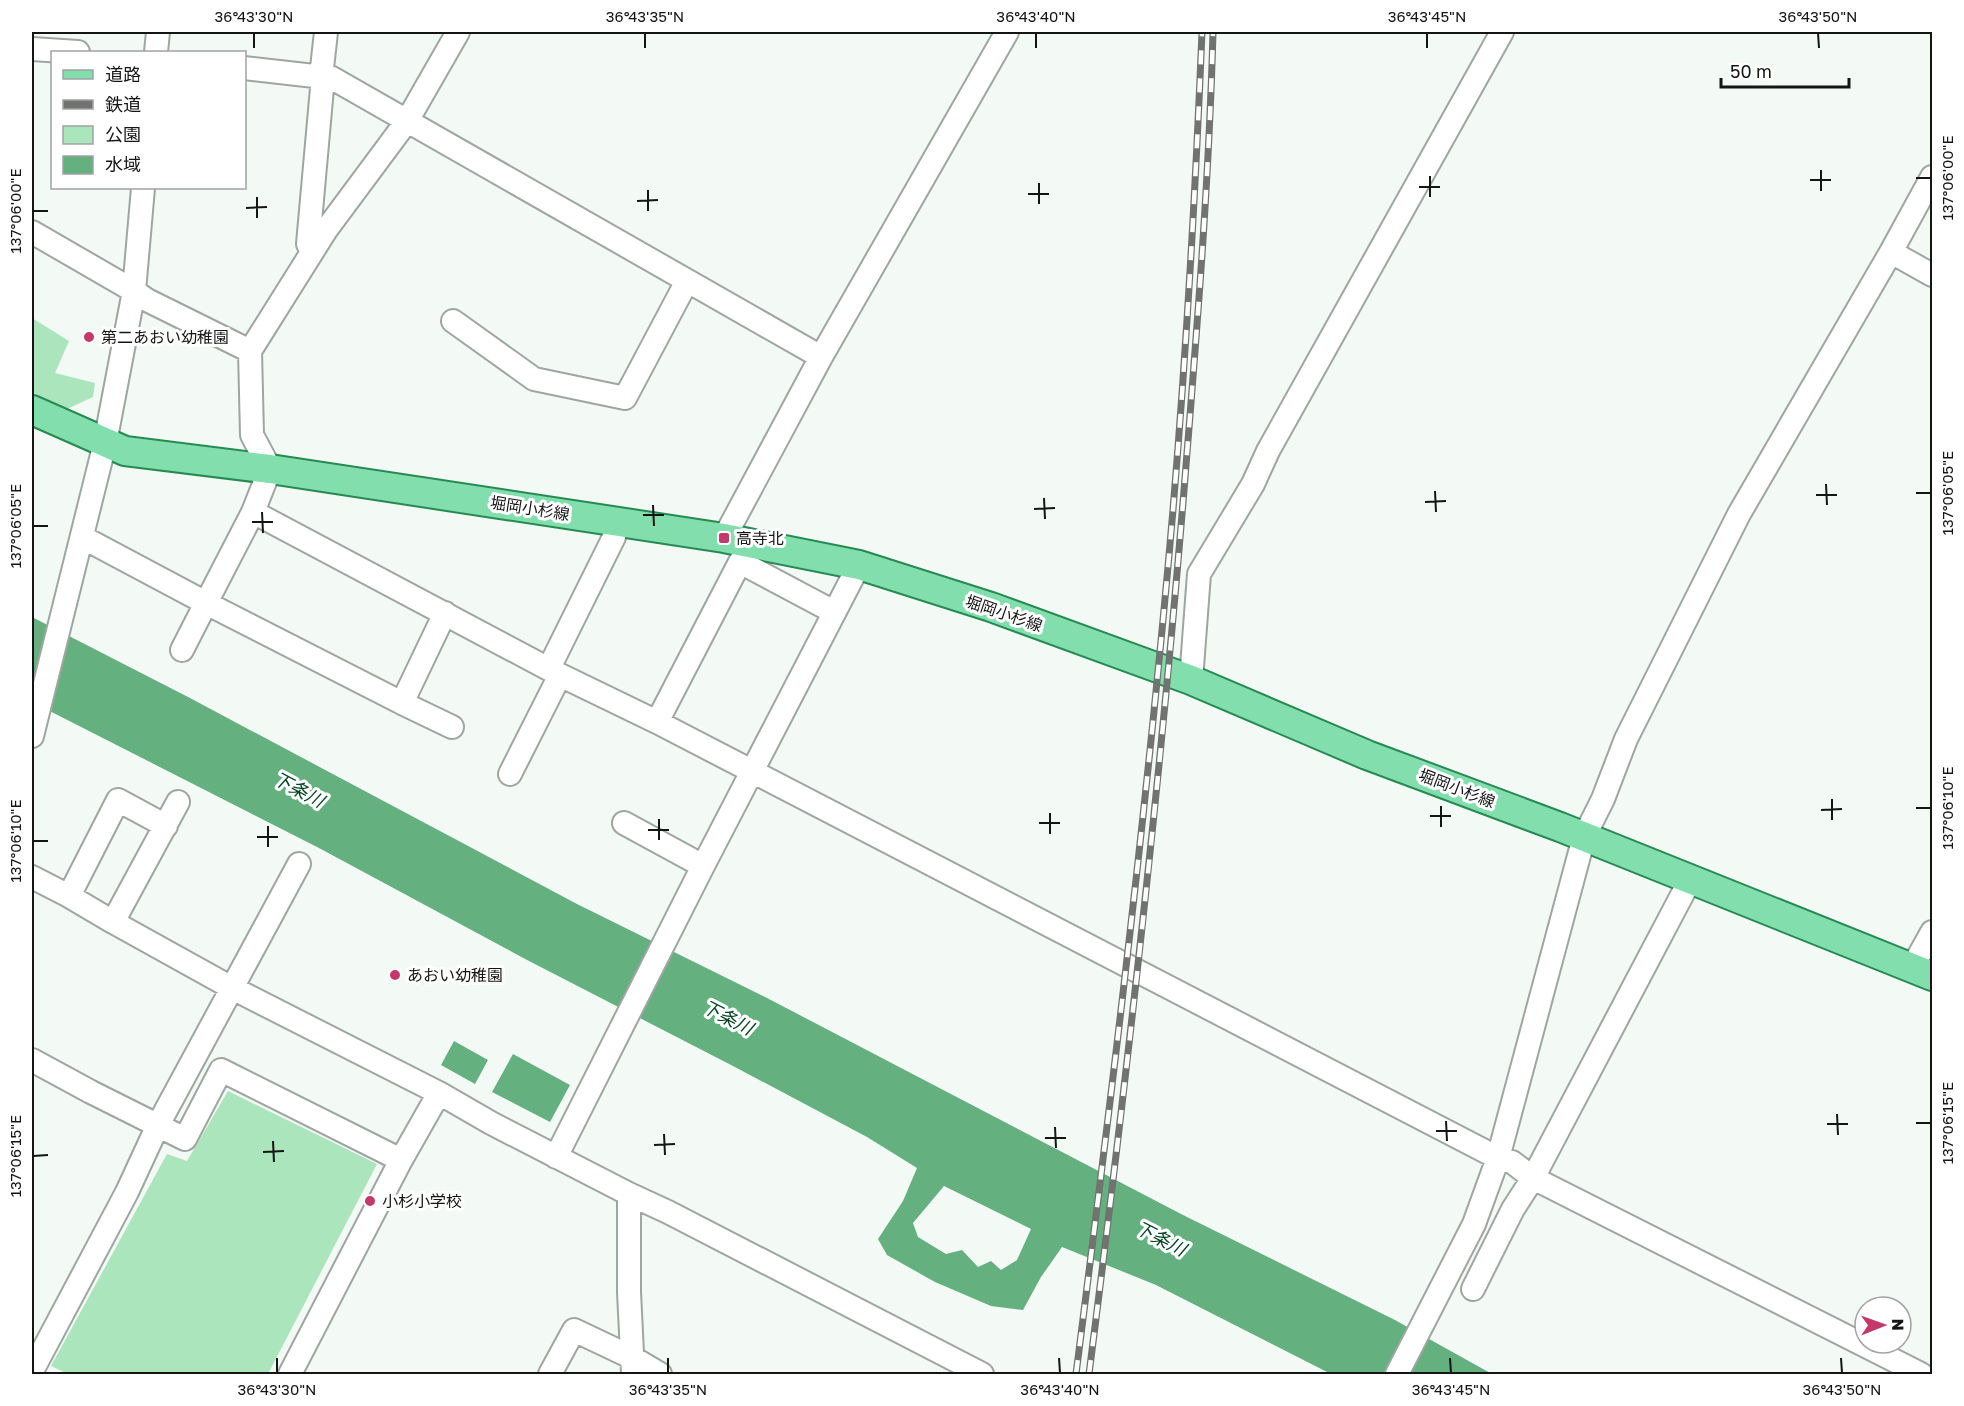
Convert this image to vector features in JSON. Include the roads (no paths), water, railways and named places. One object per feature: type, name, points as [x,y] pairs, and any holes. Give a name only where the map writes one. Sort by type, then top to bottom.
[{"type":"main road","name":"堀岡小杉線","points":[[32,410],[125,451],[270,469],[724,538],[859,565],[991,608],[1191,680],[1367,755],[1584,837],[1922,972]]},
{"type":"street","points":[[156,51],[158,32]]},
{"type":"street","points":[[312,252],[308,244],[326,32]]},
{"type":"street","points":[[182,650],[253,512],[270,469],[252,435],[250,351],[326,230],[407,121],[458,32]]},
{"type":"street","points":[[724,538],[821,357],[1007,32]]},
{"type":"street","points":[[1191,680],[1199,574],[1253,484],[1268,452],[1502,32]]},
{"type":"street","points":[[32,49],[63,51]]},
{"type":"street","points":[[246,68],[332,78],[821,357]]},
{"type":"street","points":[[1397,1374],[1485,1199],[1584,837],[1603,800],[1626,739],[1739,514],[1932,177]]},
{"type":"street","points":[[32,736],[105,443],[134,291],[143,189]]},
{"type":"street","points":[[32,232],[147,300],[250,351]]},
{"type":"street","points":[[1891,252],[1932,275]]},
{"type":"street","points":[[453,321],[534,379],[625,398],[687,280]]},
{"type":"street","points":[[253,512],[555,672],[657,722],[1498,1158],[1512,1162],[1533,1178],[1921,1374]]},
{"type":"street","points":[[82,537],[206,603],[452,727]]},
{"type":"street","points":[[510,774],[614,537]]},
{"type":"street","points":[[657,722],[740,562],[834,612]]},
{"type":"street","points":[[556,1157],[859,565]]},
{"type":"street","points":[[402,703],[445,613]]},
{"type":"street","points":[[69,896],[118,800],[166,826]]},
{"type":"street","points":[[113,922],[178,802]]},
{"type":"street","points":[[624,823],[703,866]]},
{"type":"street","points":[[32,1371],[127,1192],[158,1125],[299,864]]},
{"type":"street","points":[[32,877],[232,988],[439,1093],[556,1157],[668,1212],[982,1374]]},
{"type":"street","points":[[1473,1290],[1513,1209],[1533,1178],[1690,880]]},
{"type":"street","points":[[1922,972],[1932,932]]},
{"type":"street","points":[[32,1060],[185,1139],[221,1070],[401,1160]]},
{"type":"street","points":[[290,1374],[401,1160],[439,1093]]},
{"type":"street","points":[[629,1194],[629,1292],[633,1366]]},
{"type":"street","points":[[550,1374],[574,1330],[633,1366],[660,1374]]},
{"type":"water","name":"下条川","points":[[32,617],[190,698],[577,904],[767,998],[1183,1215],[1395,1320],[1492,1374],[1331,1374],[1156,1285],[1062,1247],[1041,1277],[1023,1310],[991,1306],[935,1282],[887,1255],[878,1239],[903,1201],[917,1168],[867,1137],[529,961],[319,848],[32,702]],"holes":[[[944,1186],[1031,1229],[1017,1260],[1001,1270],[991,1261],[978,1267],[962,1250],[946,1254],[918,1237],[913,1223]]]},
{"type":"water","points":[[454,1041],[488,1060],[475,1084],[441,1065]]},
{"type":"water","points":[[513,1054],[570,1085],[550,1122],[492,1092]]},
{"type":"railway","points":[[1076,1374],[1144,809],[1163,620],[1187,326],[1202,32]]},
{"type":"railway","points":[[1089,1374],[1130,1038],[1165,702],[1198,311],[1209,144],[1213,32]]},
{"type":"place","name":"第二あおい幼稚園","points":[[89,337]]},
{"type":"place","name":"高寺北","points":[[724,538]]},
{"type":"place","name":"あおい幼稚園","points":[[395,975]]},
{"type":"place","name":"小杉小学校","points":[[370,1201]]}]
